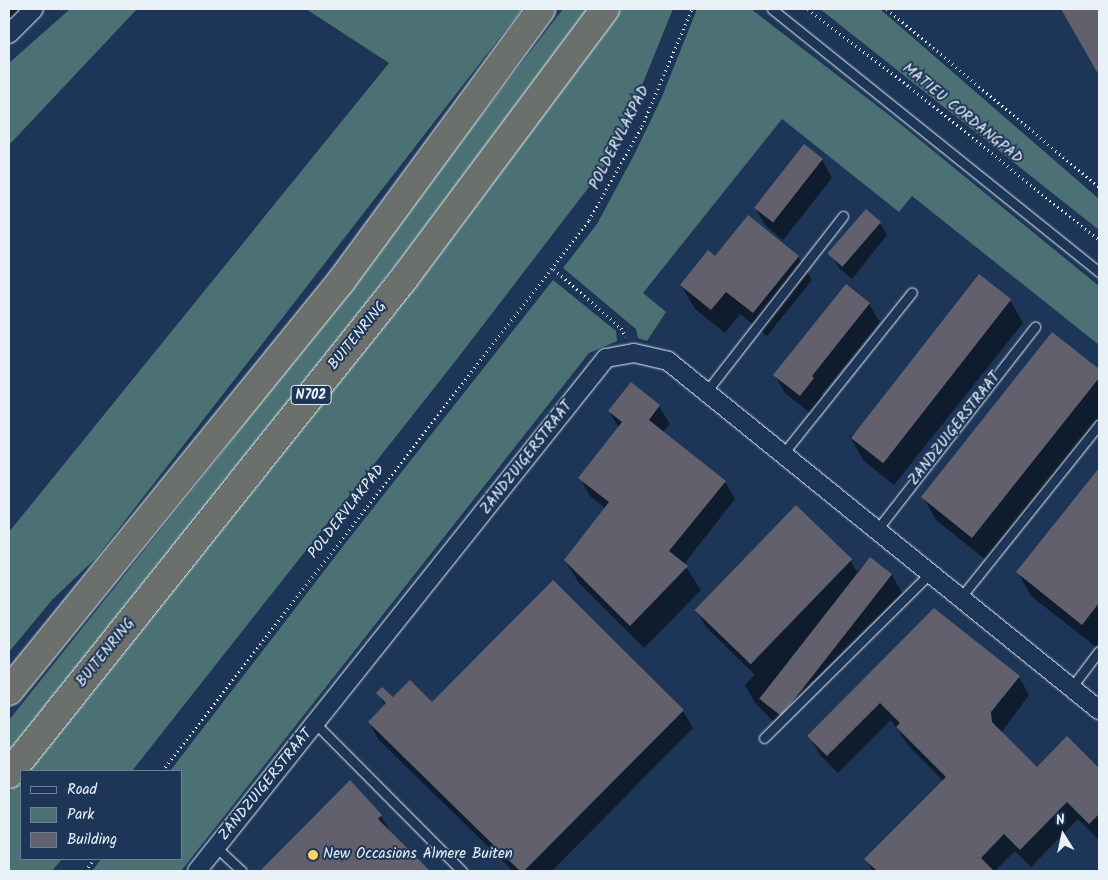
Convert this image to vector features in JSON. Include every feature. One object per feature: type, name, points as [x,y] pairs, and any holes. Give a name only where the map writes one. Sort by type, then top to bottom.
[{"type":"highway","points":[[9,691],[342,280],[541,9]]},
{"type":"highway","name":"BUITENRING","points":[[9,774],[402,280],[606,9]]},
{"type":"street","points":[[9,34],[34,9]]},
{"type":"street","name":"ZANDZUIGERSTRAAT","points":[[197,871],[606,358],[634,353],[668,361],[1099,710]]},
{"type":"lane","points":[[772,9],[1099,272]]},
{"type":"lane","points":[[706,392],[843,216]]},
{"type":"lane","points":[[782,455],[912,292]]},
{"type":"lane","name":"ZANDZUIGERSTRAAT","points":[[876,531],[1035,327]]},
{"type":"lane","points":[[961,597],[1099,425]]},
{"type":"lane","points":[[764,738],[930,573]]},
{"type":"lane","points":[[1071,688],[1099,651]]},
{"type":"lane","name":"ZANDZUIGERSTRAAT","points":[[315,723],[462,871]]},
{"type":"lane","name":"ZANDZUIGERSTRAAT","points":[[216,847],[242,871]]},
{"type":"path","name":"POLDERVLAKPAD","points":[[163,770],[444,405],[554,269],[589,220],[642,126],[692,9]]},
{"type":"path","name":"MATIEU CORDANGPAD","points":[[808,9],[910,87],[1099,240]]},
{"type":"path","points":[[888,9],[1099,187]]},
{"type":"path","points":[[554,269],[621,328],[634,353]]},
{"type":"path","points":[[85,871],[93,860]]},
{"type":"green space","points":[[70,9],[137,9],[9,145],[9,63]]},
{"type":"green space","points":[[306,9],[522,9],[96,558],[52,600],[9,652],[9,532],[389,63]]},
{"type":"green space","points":[[563,9],[591,9],[341,337],[9,753],[9,720],[217,459]]},
{"type":"green space","points":[[622,9],[673,9],[625,127],[602,170],[457,359],[133,770],[28,770],[226,522]]},
{"type":"green space","points":[[697,9],[751,9],[893,118],[1099,286],[1099,345],[912,196],[899,212],[782,119],[643,293],[666,312],[647,341],[638,338],[636,329],[563,268],[597,224],[634,155],[661,99]]},
{"type":"green space","points":[[820,9],[880,9],[1099,199],[1099,230]]},
{"type":"green space","points":[[553,280],[616,331],[617,341],[589,353],[181,871],[92,871],[100,860],[182,860],[182,770],[171,770],[344,545]]},
{"type":"green space","points":[[20,779],[20,860],[61,860],[52,871],[9,871],[9,793]]},
{"type":"building","points":[[1061,9],[1099,9],[1099,71],[1097,72]]},
{"type":"building","points":[[804,144],[823,159],[773,223],[754,208]]},
{"type":"building","points":[[866,209],[881,222],[842,267],[827,254]]},
{"type":"building","points":[[748,215],[799,256],[753,313],[726,292],[711,310],[680,285],[708,250],[715,256]]},
{"type":"building","points":[[979,274],[1011,299],[883,463],[851,438]]},
{"type":"building","points":[[846,284],[870,303],[812,376],[814,378],[800,396],[773,375]]},
{"type":"building","points":[[1052,332],[1099,369],[1099,378],[972,538],[921,497]]},
{"type":"building","points":[[631,382],[660,405],[649,420],[726,481],[669,551],[688,566],[630,626],[564,560],[609,502],[578,478],[622,422],[608,411]]},
{"type":"building","points":[[1099,468],[1099,603],[1082,625],[1016,572]]},
{"type":"building","points":[[796,505],[852,559],[751,664],[695,610]]},
{"type":"building","points":[[870,557],[892,574],[781,716],[759,699]]},
{"type":"building","points":[[553,580],[684,710],[524,871],[520,871],[368,722],[386,703],[376,693],[382,687],[393,697],[410,680],[432,702]]},
{"type":"building","points":[[934,608],[1020,676],[991,712],[992,722],[1037,767],[1067,736],[1099,768],[1099,814],[1089,824],[1067,802],[1020,850],[1004,834],[981,858],[994,871],[877,871],[864,859],[946,777],[896,727],[900,723],[880,703],[827,756],[807,736]]},
{"type":"building","points":[[350,780],[382,815],[378,819],[430,871],[260,871]]},
{"type":"place","name":"New Occasions Almere Buiten","points":[[313,855]]}]
